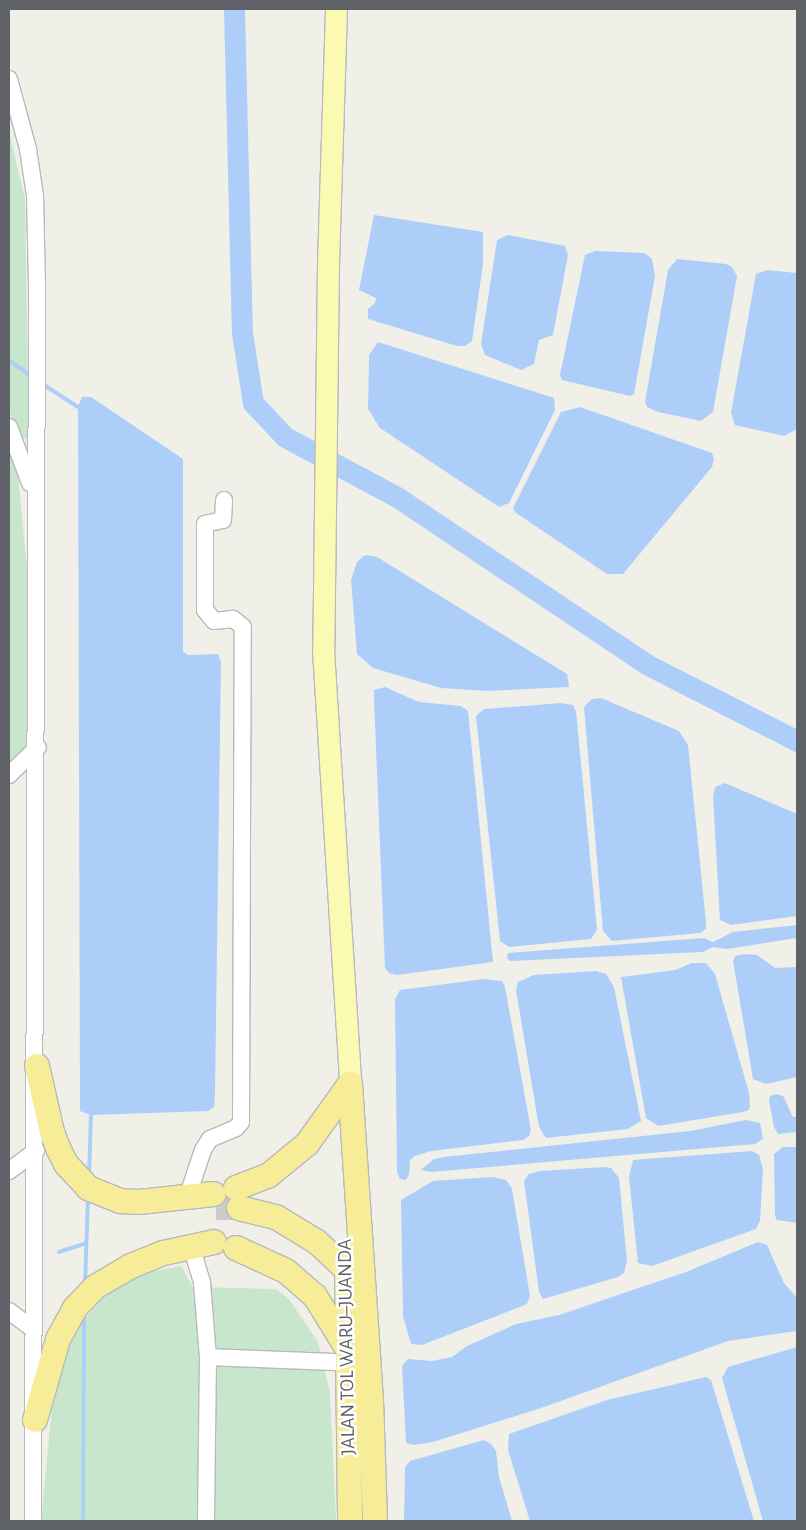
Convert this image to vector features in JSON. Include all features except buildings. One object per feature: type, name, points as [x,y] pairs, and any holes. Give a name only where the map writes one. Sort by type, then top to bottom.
[{"type":"highway","points":[[37,1066],[52,1132],[66,1164],[78,1178],[100,1196],[120,1202],[226,1200],[268,1176],[308,1144],[350,1084]]},
{"type":"highway","name":"JALAN TOL WARU–JUANDA","points":[[350,1084],[354,1174],[363,1294],[353,1357],[350,1521]]},
{"type":"highway","name":"JALAN TOL WARU–JUANDA","points":[[354,1174],[346,1219],[347,1270],[353,1357],[375,1521]]},
{"type":"highway","points":[[155,1202],[187,1198],[226,1200],[276,1217],[317,1242],[347,1270],[363,1294]]},
{"type":"highway","points":[[35,1420],[49,1364],[75,1308],[95,1287],[131,1266],[214,1245],[286,1271],[315,1296],[353,1357]]},
{"type":"main road","points":[[336,9],[325,420],[324,669],[350,1084]]},
{"type":"street","points":[[9,79],[28,149],[35,196],[36,395],[34,499],[38,746],[33,1521]]},
{"type":"street","points":[[9,427],[34,499]]},
{"type":"street","points":[[187,1198],[203,1150],[210,1139],[236,1128],[241,1122],[243,627],[233,619],[214,620],[205,610],[205,524],[220,523],[224,500]]},
{"type":"street","points":[[9,775],[38,746]]},
{"type":"street","points":[[9,1171],[36,1151]]},
{"type":"street","points":[[206,1521],[208,1358],[202,1283],[214,1245]]},
{"type":"street","points":[[9,1311],[34,1330]]},
{"type":"street","points":[[208,1358],[353,1357]]},
{"type":"green space","points":[[9,131],[25,200],[29,438],[22,439],[9,411]]},
{"type":"green space","points":[[9,444],[17,464],[27,569],[28,743],[24,752],[15,760],[9,760]]},
{"type":"green space","points":[[181,1266],[193,1287],[276,1289],[289,1299],[318,1342],[330,1393],[336,1521],[41,1521],[54,1386],[63,1352],[77,1328],[108,1293],[140,1274]]},
{"type":"water","points":[[374,215],[483,232],[483,264],[472,341],[465,346],[457,346],[368,319],[368,309],[375,303],[376,298],[359,290]]},
{"type":"water","points":[[508,235],[565,246],[568,255],[553,335],[539,340],[534,364],[521,370],[485,355],[481,344],[497,240]]},
{"type":"water","points":[[595,251],[645,253],[652,259],[655,276],[634,394],[630,396],[562,380],[560,375],[585,255]]},
{"type":"water","points":[[677,259],[726,264],[732,267],[737,276],[713,412],[701,421],[658,412],[647,407],[645,402],[668,270]]},
{"type":"water","points":[[767,270],[797,273],[797,429],[784,436],[735,425],[731,413],[756,274]]},
{"type":"water","points":[[378,342],[554,398],[555,410],[509,503],[499,507],[380,428],[368,409],[369,355]]},
{"type":"water","points":[[82,397],[91,397],[183,459],[183,651],[188,655],[218,654],[221,662],[215,1093],[214,1107],[208,1111],[91,1115],[80,1111],[78,407]]},
{"type":"water","points":[[580,407],[712,453],[714,459],[712,467],[623,574],[607,574],[516,513],[513,508],[561,412]]},
{"type":"water","points":[[365,555],[377,557],[567,674],[569,687],[488,691],[441,688],[373,668],[357,654],[351,580],[357,562]]},
{"type":"water","points":[[385,687],[419,702],[461,706],[468,711],[493,962],[397,975],[389,973],[385,968],[374,690]]},
{"type":"water","points":[[601,698],[679,731],[688,745],[706,922],[706,929],[700,933],[612,941],[603,931],[584,707],[592,699]]},
{"type":"water","points":[[561,703],[573,705],[576,711],[597,930],[591,939],[509,947],[500,941],[476,716],[484,709]]},
{"type":"water","points":[[725,783],[797,814],[797,916],[731,925],[720,920],[713,796],[715,787]]},
{"type":"water","points":[[797,925],[797,938],[727,949],[713,947],[703,952],[510,961],[507,958],[508,953],[704,938],[713,942],[733,932]]},
{"type":"water","points":[[744,954],[757,955],[775,968],[797,967],[797,1077],[766,1084],[753,1079],[733,961],[735,956]]},
{"type":"water","points":[[692,963],[706,963],[715,974],[749,1093],[749,1110],[658,1126],[646,1118],[621,977],[675,970]]},
{"type":"water","points":[[596,971],[606,974],[614,987],[641,1121],[628,1129],[546,1138],[539,1127],[516,990],[518,982],[534,975]]},
{"type":"water","points":[[484,979],[502,981],[505,987],[531,1130],[529,1136],[523,1140],[431,1151],[415,1156],[410,1160],[409,1174],[406,1180],[400,1179],[397,1172],[395,999],[400,990]]},
{"type":"water","points":[[777,1094],[783,1096],[793,1117],[797,1117],[797,1132],[778,1134],[774,1127],[769,1101],[770,1096]]},
{"type":"water","points":[[746,1120],[760,1123],[763,1139],[755,1144],[431,1172],[421,1170],[434,1159],[444,1157],[690,1131]]},
{"type":"water","points":[[783,1147],[797,1147],[797,1223],[777,1220],[775,1216],[774,1154]]},
{"type":"water","points":[[752,1151],[759,1155],[763,1169],[760,1221],[756,1229],[652,1266],[638,1263],[629,1177],[633,1160]]},
{"type":"water","points":[[611,1168],[619,1178],[627,1261],[624,1273],[618,1277],[543,1299],[539,1292],[524,1181],[529,1174],[540,1171]]},
{"type":"water","points":[[493,1177],[506,1180],[512,1189],[530,1296],[527,1304],[422,1345],[411,1344],[403,1316],[401,1200],[433,1181]]},
{"type":"water","points":[[758,1242],[767,1245],[784,1283],[797,1298],[797,1331],[728,1341],[541,1408],[433,1442],[414,1445],[406,1443],[402,1366],[408,1359],[432,1361],[452,1357],[467,1346],[516,1324],[559,1315],[686,1272]]},
{"type":"water","points":[[797,1347],[797,1521],[763,1521],[722,1378],[728,1367]]},
{"type":"water","points":[[706,1377],[711,1380],[754,1521],[530,1521],[508,1450],[509,1434],[607,1400]]},
{"type":"water","points":[[484,1440],[491,1444],[496,1451],[499,1477],[512,1521],[404,1521],[405,1467],[410,1461]]},
{"type":"waterway","points":[[234,9],[242,333],[253,403],[285,437],[397,497],[648,665],[797,741]]},
{"type":"waterway","points":[[9,360],[31,376]]},
{"type":"waterway","points":[[41,383],[78,407]]},
{"type":"waterway","points":[[89,1177],[91,1115]]},
{"type":"waterway","points":[[85,1284],[88,1196]]},
{"type":"waterway","points":[[59,1252],[86,1243]]},
{"type":"waterway","points":[[83,1521],[84,1311]]},
{"type":"tunnel","points":[[216,1208],[239,1208]]}]
